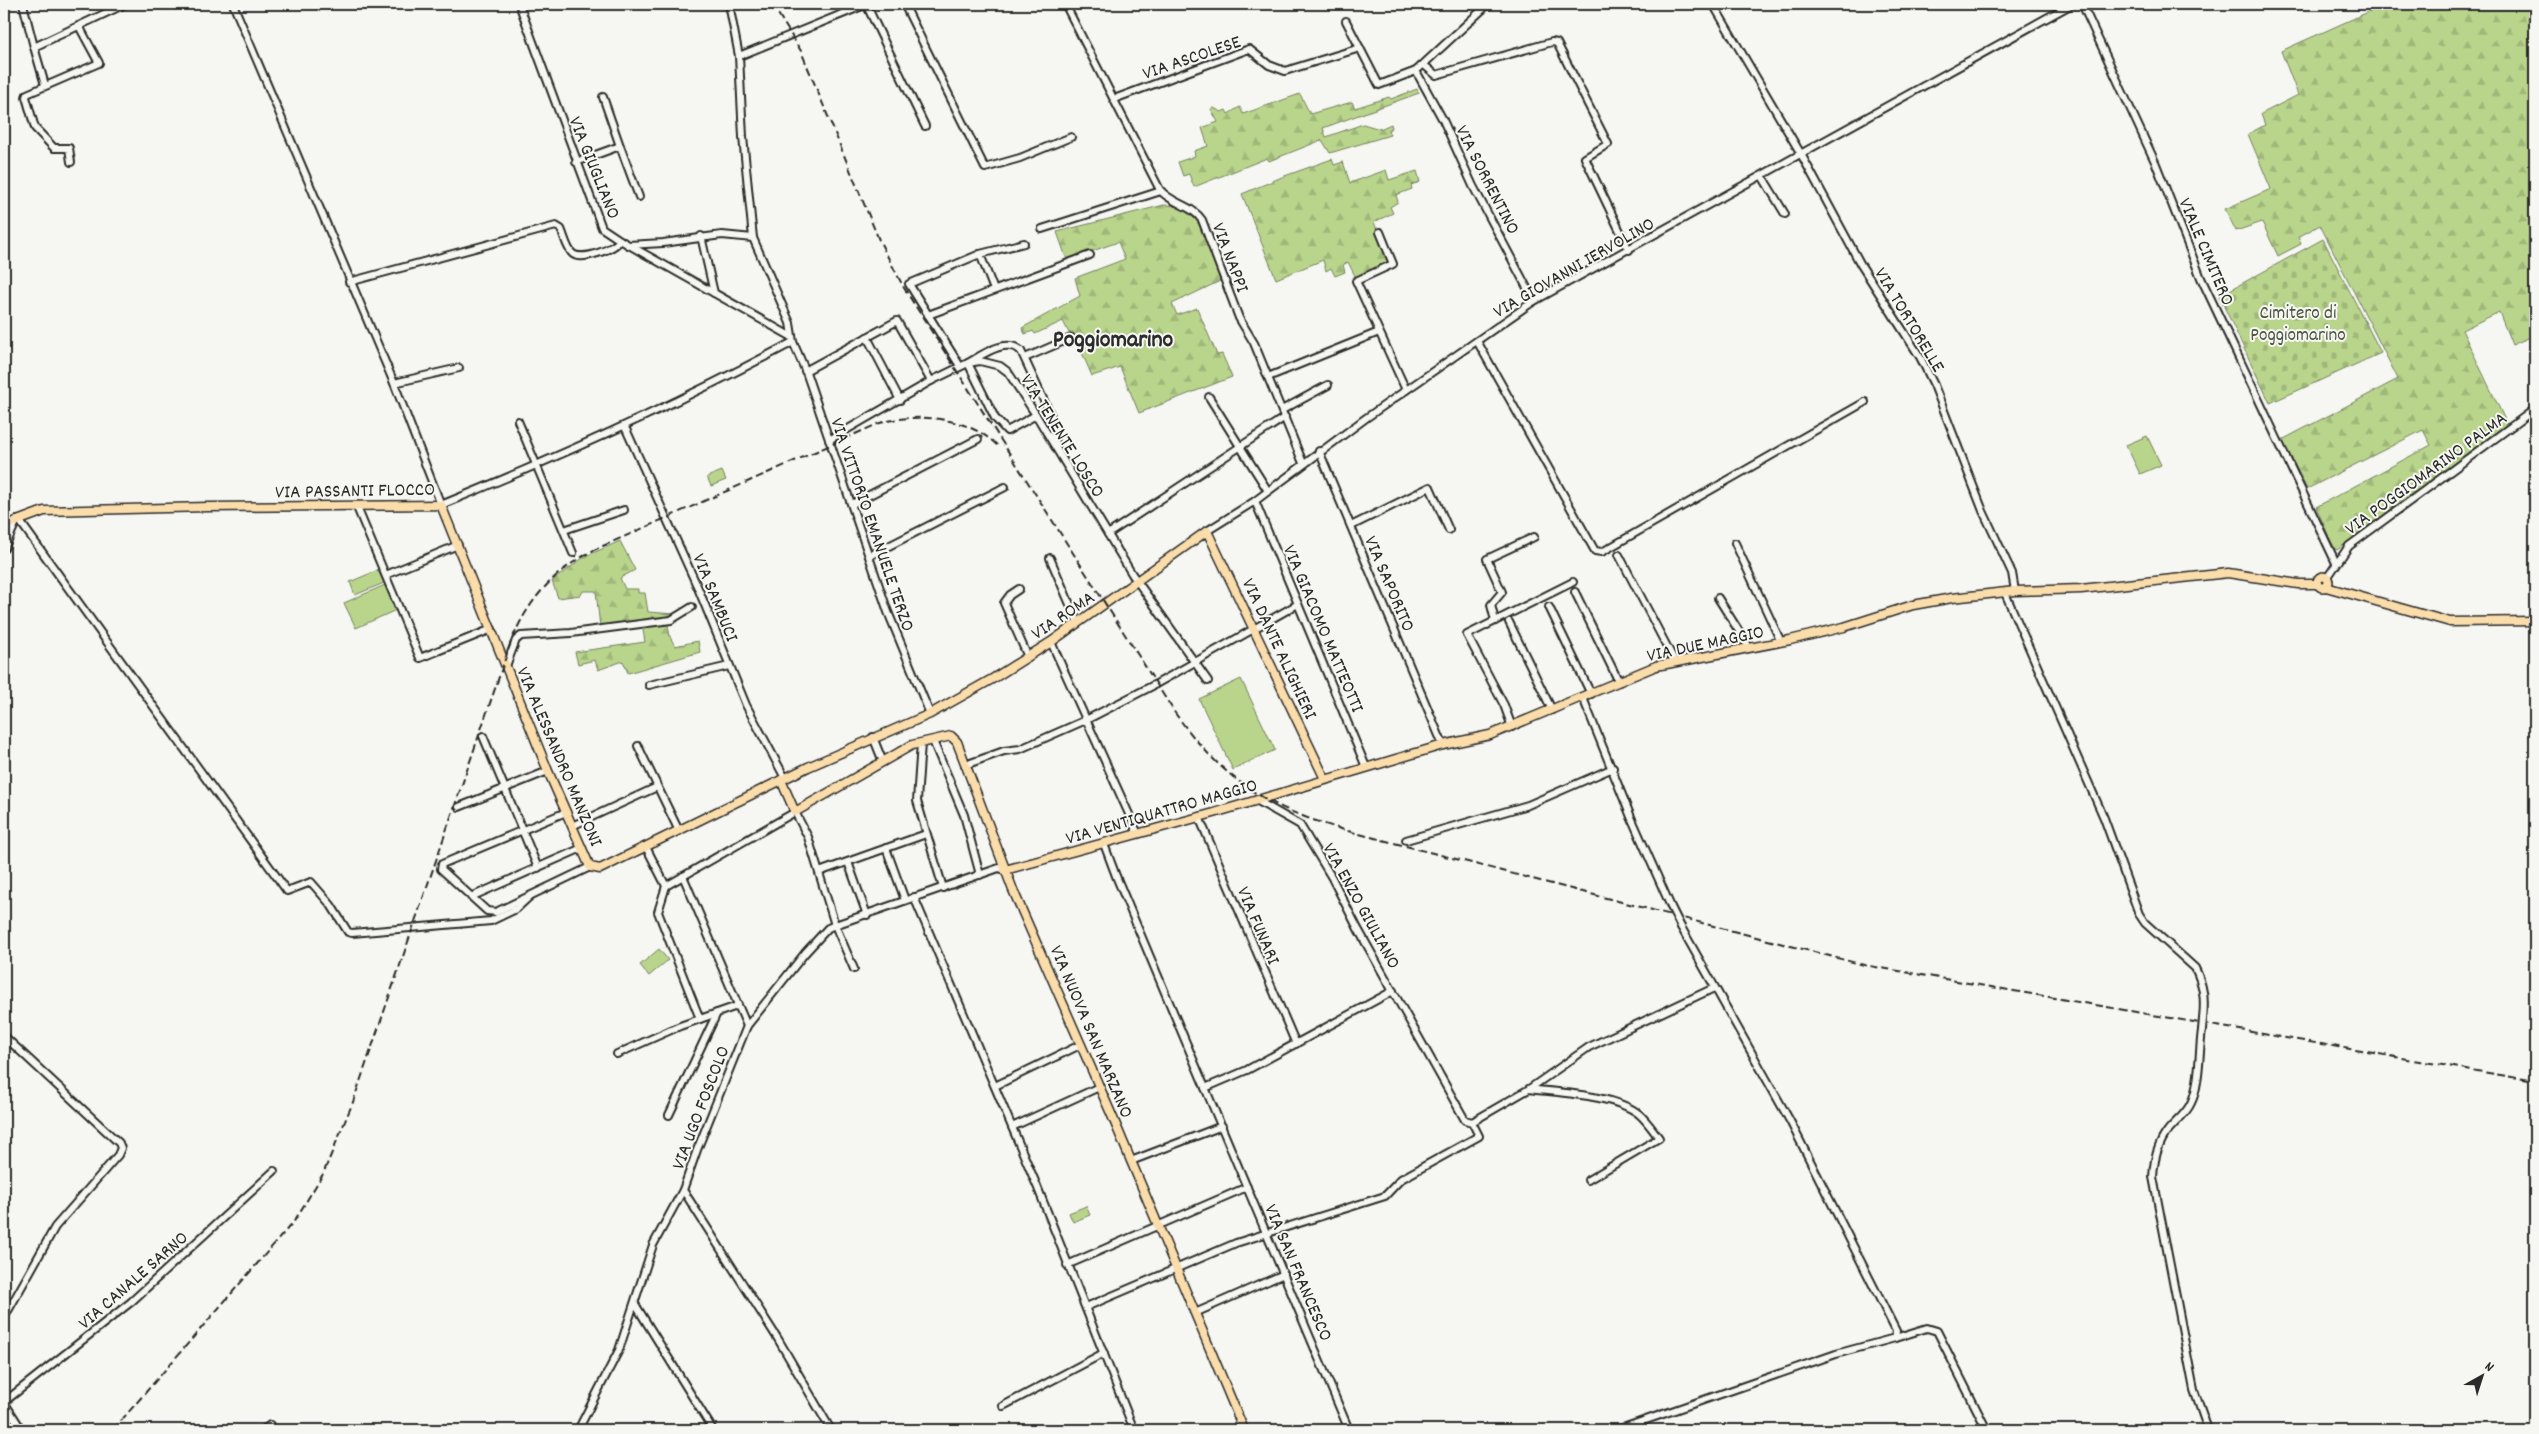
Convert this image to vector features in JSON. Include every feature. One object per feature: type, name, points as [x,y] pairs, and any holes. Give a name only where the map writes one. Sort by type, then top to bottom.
[{"type":"main road","name":"VIA PASSANTI FLOCCO","points":[[4,526],[44,511],[441,505]]},
{"type":"main road","name":"VIA ALESSANDRO MANZONI","points":[[441,505],[548,771],[590,867],[600,869],[783,779],[873,737],[930,714]]},
{"type":"main road","name":"VIA ROMA","points":[[930,714],[994,678],[1052,642],[1207,532]]},
{"type":"main road","name":"VIA DANTE ALIGHIERI","points":[[1207,532],[1325,779]]},
{"type":"main road","name":"VIA DUE MAGGIO","points":[[1325,779],[1442,745],[1490,735],[1656,666],[1781,642],[1844,627],[1913,605],[1952,598],[2015,591],[2081,589],[2228,573],[2322,586],[2450,622],[2535,621]]},
{"type":"main road","points":[[2322,586],[2319,579],[2326,578]]},
{"type":"main road","name":"VIA NUOVA SAN MARZANO","points":[[794,812],[912,745],[951,736],[956,742],[1005,870],[1131,1161],[1244,1430]]},
{"type":"main road","points":[[783,779],[794,812]]},
{"type":"main road","name":"VIA VENTIQUATTRO MAGGIO","points":[[1005,870],[1199,817],[1325,779]]},
{"type":"street","points":[[23,4],[45,85]]},
{"type":"street","points":[[34,47],[125,4]]},
{"type":"street","points":[[233,4],[349,282],[394,383],[441,505]]},
{"type":"street","name":"VIA GIUGLIANO","points":[[520,4],[576,162],[602,228],[628,245],[785,333],[792,340]]},
{"type":"street","name":"VIA VITTORIO EMANUELE TERZO","points":[[729,4],[739,56],[743,137],[753,238],[790,323],[792,340],[806,370],[868,556],[916,686],[930,714]]},
{"type":"street","points":[[739,56],[867,4],[925,126]]},
{"type":"street","points":[[904,4],[985,168],[1020,158],[1070,137]]},
{"type":"street","points":[[1042,229],[1161,191],[1065,4]]},
{"type":"street","points":[[1346,21],[1379,85],[1424,65],[1484,9],[1486,4]]},
{"type":"street","name":"VIA TORTORELLE","points":[[1713,4],[1801,154],[1861,265],[1920,357],[1934,385],[1983,511],[2007,561],[2015,591]]},
{"type":"street","name":"VIA GIOVANNI IERVOLINO","points":[[1319,451],[1534,301],[2072,4]]},
{"type":"street","name":"VIALE CIMITERO","points":[[2082,4],[2156,164],[2202,278],[2336,563]]},
{"type":"street","points":[[71,162],[69,148],[54,148],[35,128],[27,94],[99,63],[79,26]]},
{"type":"street","points":[[1424,65],[1436,75],[1544,44],[1557,43],[1608,144],[1586,158],[1629,250]]},
{"type":"street","name":"VIA ASCOLESE","points":[[1114,100],[1248,49],[1269,65],[1285,71],[1360,48]]},
{"type":"street","name":"VIA SORRENTINO","points":[[1416,70],[1443,120],[1472,186],[1534,301]]},
{"type":"street","points":[[603,97],[639,197]]},
{"type":"street","points":[[576,162],[620,146]]},
{"type":"street","points":[[1762,176],[1785,214]]},
{"type":"street","name":"VIA NAPPI","points":[[1161,191],[1166,196],[1197,212],[1202,220],[1239,318],[1254,342],[1303,463]]},
{"type":"street","points":[[349,282],[556,226],[561,229],[571,252],[576,255],[589,255],[613,248],[620,240]]},
{"type":"street","points":[[1380,232],[1393,264],[1356,280],[1406,390]]},
{"type":"street","points":[[628,245],[663,243],[722,234],[753,238]]},
{"type":"street","points":[[701,236],[714,293]]},
{"type":"street","points":[[960,366],[909,284],[980,254],[1024,243]]},
{"type":"street","points":[[980,254],[994,290]]},
{"type":"street","points":[[928,315],[1090,255]]},
{"type":"street","points":[[806,370],[897,320],[931,381]]},
{"type":"street","points":[[1268,377],[1379,332]]},
{"type":"street","points":[[867,337],[900,400]]},
{"type":"street","points":[[1025,358],[1071,338]]},
{"type":"street","name":"VIA PASSANTI FLOCCO","points":[[441,505],[537,466],[625,427],[792,340]]},
{"type":"street","points":[[1477,341],[1594,551],[1602,552],[1865,402]]},
{"type":"street","points":[[1036,415],[1007,432],[990,409],[968,362],[997,348],[1006,346],[1018,348],[1025,358],[1051,416],[1057,452]]},
{"type":"street","name":"VIA TENENTE LOSCO","points":[[829,440],[931,381],[968,362],[990,362],[1008,372],[1138,582],[1208,682]]},
{"type":"street","points":[[394,383],[459,368]]},
{"type":"street","points":[[1282,410],[1328,385]]},
{"type":"street","points":[[1209,397],[1241,445],[1268,491]]},
{"type":"street","name":"VIA POGGIOMARINO PALMA","points":[[2326,578],[2349,546],[2535,409]]},
{"type":"street","points":[[1108,534],[1285,417]]},
{"type":"street","points":[[518,421],[573,553]]},
{"type":"street","name":"VIA SAMBUCI","points":[[625,427],[698,588],[746,705],[783,779]]},
{"type":"street","points":[[852,504],[978,439]]},
{"type":"street","points":[[1207,532],[1255,501],[1319,451]]},
{"type":"street","name":"VIA SAPORITO","points":[[1319,451],[1442,745]]},
{"type":"street","points":[[868,556],[1005,487]]},
{"type":"street","points":[[1351,526],[1430,488],[1449,530]]},
{"type":"street","name":"VIA GIACOMO MATTEOTTI","points":[[1255,501],[1366,767]]},
{"type":"street","points":[[356,505],[420,658],[492,629]]},
{"type":"street","points":[[564,530],[624,510]]},
{"type":"street","points":[[4,550],[18,520],[287,891],[311,882],[331,905],[348,932],[491,921],[516,909],[530,896]]},
{"type":"street","points":[[1496,621],[1491,605],[1502,592],[1487,559],[1534,537]]},
{"type":"street","points":[[1735,542],[1781,642]]},
{"type":"street","points":[[388,574],[458,545]]},
{"type":"street","points":[[1619,555],[1675,662]]},
{"type":"street","points":[[1050,558],[1078,623]]},
{"type":"street","points":[[1512,727],[1504,705],[1467,635],[1573,582]]},
{"type":"street","points":[[1019,589],[1010,595],[1004,603],[1028,657]]},
{"type":"street","points":[[1575,592],[1619,682]]},
{"type":"street","points":[[2005,593],[2104,818],[2139,914],[2145,923],[2195,968],[2204,992],[2202,1030],[2194,1096],[2186,1112],[2168,1131],[2160,1144],[2154,1161],[2153,1177],[2194,1390],[2208,1430]]},
{"type":"street","points":[[1718,598],[1749,648]]},
{"type":"street","points":[[965,766],[1004,751],[1020,749],[1086,720],[1298,604]]},
{"type":"street","points":[[506,666],[516,640],[521,636],[571,634],[671,620],[692,607]]},
{"type":"street","points":[[1549,607],[1587,696],[1631,817],[1671,907],[1814,1167],[1896,1331],[1895,1338]]},
{"type":"street","points":[[1510,622],[1552,710]]},
{"type":"street","points":[[1052,642],[1138,834]]},
{"type":"street","points":[[650,685],[729,666]]},
{"type":"street","points":[[483,736],[538,868]]},
{"type":"street","points":[[873,737],[883,762]]},
{"type":"street","points":[[933,741],[964,814],[980,875]]},
{"type":"street","points":[[921,743],[917,801],[943,888]]},
{"type":"street","points":[[638,746],[679,831]]},
{"type":"street","points":[[1406,840],[1528,805],[1613,768]]},
{"type":"street","points":[[459,808],[548,771]]},
{"type":"street","points":[[572,826],[657,787]]},
{"type":"street","name":"VIA ENZO GIULIANO","points":[[1205,1088],[1296,1044],[1394,991],[1332,878],[1300,825],[1256,800]]},
{"type":"street","points":[[566,812],[442,864],[440,869],[486,911],[496,912],[590,867]]},
{"type":"street","points":[[700,1019],[658,912],[666,886],[794,812],[808,837],[835,925],[854,969]]},
{"type":"street","name":"VIA FUNARI","points":[[1199,817],[1296,1044]]},
{"type":"street","points":[[819,872],[926,834]]},
{"type":"street","points":[[1104,844],[1205,1088]]},
{"type":"street","points":[[646,847],[666,886]]},
{"type":"street","points":[[471,897],[582,848]]},
{"type":"street","points":[[886,848],[905,900]]},
{"type":"street","points":[[848,862],[867,915]]},
{"type":"street","points":[[835,925],[999,868],[1005,870]]},
{"type":"street","points":[[683,876],[736,1006],[747,1026]]},
{"type":"street","points":[[914,897],[976,1040],[985,1069],[995,1086],[1012,1127],[1134,1430]]},
{"type":"street","name":"VIA UGO FOSCOLO","points":[[831,1430],[778,1339],[683,1190],[696,1150],[747,1026],[804,953],[828,928],[835,925]]},
{"type":"street","points":[[1394,991],[1465,1120],[1472,1122],[1529,1089],[1589,1047],[1714,988]]},
{"type":"street","points":[[617,1054],[736,1006]]},
{"type":"street","points":[[670,1115],[717,1013]]},
{"type":"street","points":[[4,1036],[119,1143],[121,1148],[118,1155],[56,1227],[4,1318]]},
{"type":"street","points":[[995,1086],[1080,1045]]},
{"type":"street","points":[[1012,1127],[1099,1087]]},
{"type":"street","name":"VIA SAN FRANCESCO","points":[[1205,1088],[1349,1430]]},
{"type":"street","points":[[1529,1089],[1589,1097],[1632,1110],[1652,1128],[1659,1138],[1588,1180]]},
{"type":"street","points":[[1086,1307],[1266,1232],[1385,1196],[1401,1179],[1478,1136],[1472,1122]]},
{"type":"street","points":[[1131,1161],[1222,1126]]},
{"type":"street","name":"VIA CANALE SARNO","points":[[4,1402],[130,1302],[274,1171]]},
{"type":"street","points":[[1067,1266],[1247,1187]]},
{"type":"street","points":[[578,1430],[619,1350],[653,1244],[683,1190]]},
{"type":"street","points":[[1195,1313],[1284,1274]]},
{"type":"street","points":[[635,1304],[713,1430]]},
{"type":"street","points":[[1617,1430],[1836,1354],[1927,1328],[1937,1332],[1988,1430]]},
{"type":"street","points":[[1003,1406],[1104,1353]]},
{"type":"street","points":[[4,1402],[22,1430]]},
{"type":"street","points":[[263,1430],[270,1425]]},
{"type":"green space","points":[[2386,4],[2535,4],[2535,335],[2512,345],[2499,312],[2462,330],[2507,424],[2337,550],[2334,548],[2316,507],[2431,445],[2423,430],[2307,489],[2282,440],[2398,379],[2320,225],[2298,237],[2301,244],[2278,256],[2262,222],[2236,231],[2225,209],[2271,189],[2248,134],[2265,125],[2261,114],[2298,95],[2281,51]]},
{"type":"green space","points":[[1417,89],[1419,93],[1323,128],[1326,137],[1363,124],[1380,129],[1391,124],[1392,128],[1388,130],[1390,135],[1330,153],[1322,140],[1269,161],[1267,158],[1194,187],[1189,174],[1183,176],[1178,162],[1195,156],[1194,151],[1208,146],[1202,128],[1218,122],[1211,109],[1214,108],[1221,112],[1226,110],[1228,114],[1240,107],[1243,114],[1300,94],[1310,114],[1352,102],[1355,108],[1389,97],[1391,99]]},
{"type":"green space","points":[[1332,159],[1334,165],[1343,162],[1350,183],[1386,170],[1389,180],[1417,171],[1420,182],[1411,185],[1412,189],[1396,195],[1398,202],[1390,207],[1393,213],[1374,222],[1389,264],[1356,278],[1348,262],[1343,265],[1345,272],[1335,276],[1331,268],[1326,271],[1323,260],[1276,279],[1242,194]]},
{"type":"green space","points":[[1164,205],[1177,207],[1197,221],[1208,244],[1220,281],[1172,304],[1177,315],[1197,308],[1217,355],[1222,354],[1232,377],[1139,413],[1120,367],[1092,376],[1073,332],[1069,333],[1063,321],[1035,334],[1033,331],[1025,334],[1022,328],[1080,296],[1075,278],[1125,259],[1118,242],[1067,260],[1057,232]]},
{"type":"green space","name":"Cimitero di Poggiomarino","points":[[2323,239],[2381,353],[2270,403],[2219,296]]},
{"type":"green space","points":[[2147,436],[2161,465],[2140,474],[2126,445]]},
{"type":"green space","points":[[722,471],[726,480],[711,486],[707,477]]},
{"type":"green space","points":[[620,541],[635,570],[620,578],[625,589],[638,589],[638,593],[645,593],[648,612],[675,614],[675,618],[661,620],[660,625],[668,625],[670,637],[675,646],[698,641],[700,652],[628,673],[623,661],[598,670],[595,660],[578,664],[575,652],[645,642],[642,624],[600,627],[596,591],[583,591],[581,595],[558,598],[552,581],[584,557]]},
{"type":"green space","points":[[378,570],[384,583],[355,595],[350,582]]},
{"type":"green space","points":[[385,585],[396,610],[356,628],[344,603]]},
{"type":"green space","points":[[1241,679],[1275,750],[1233,770],[1199,699]]},
{"type":"green space","points":[[659,949],[668,960],[649,976],[640,965]]},
{"type":"green space","points":[[1086,1206],[1090,1215],[1073,1222],[1069,1213]]},
{"type":"railway","points":[[772,4],[801,51],[879,240],[904,288],[1175,713],[1193,737],[1230,775],[1271,802],[1294,813],[1348,831],[1864,965],[2535,1081]]},
{"type":"railway","points":[[113,1430],[295,1220],[323,1174],[353,1102],[511,642],[526,613],[544,588],[567,567],[594,550],[880,423],[911,418],[944,420],[974,429],[1000,448]]},
{"type":"district","name":"Poggiomarino","points":[[1113,338]]}]
